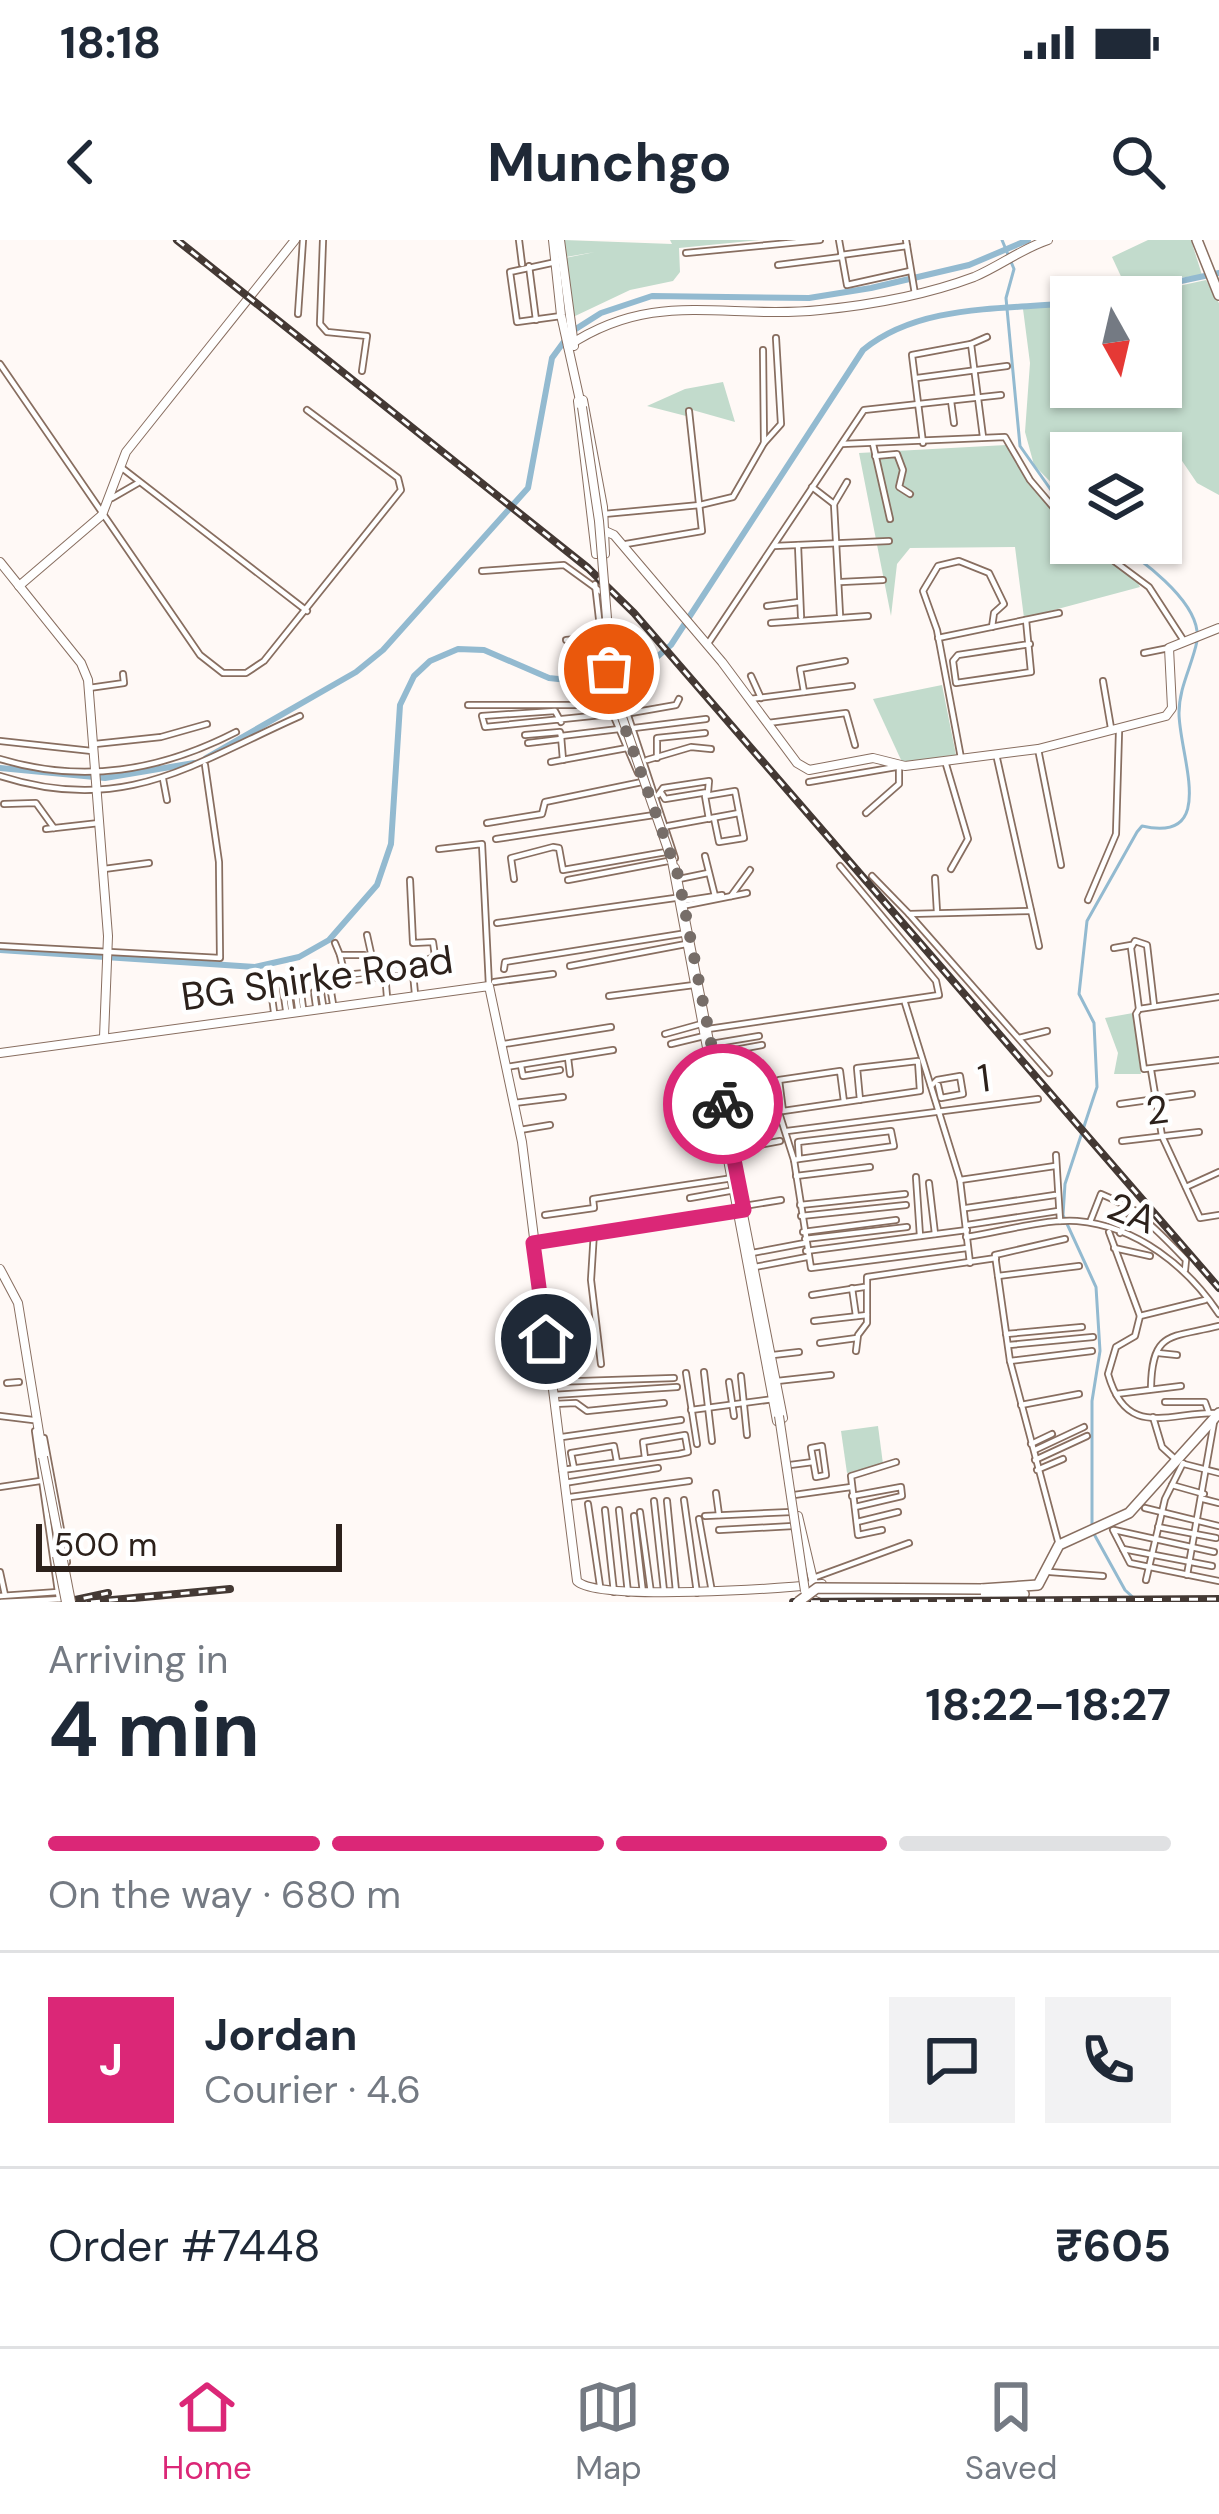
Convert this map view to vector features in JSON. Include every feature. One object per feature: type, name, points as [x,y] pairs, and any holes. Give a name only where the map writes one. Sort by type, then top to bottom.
[{"type":"main road","points":[[1197,240],[1219,295]]},
{"type":"main road","points":[[806,1590],[1039,1587],[1059,1545],[1129,1513],[1179,1461],[1213,1415]]},
{"type":"street","points":[[298,314],[299,240]]},
{"type":"street","points":[[19,586],[102,514],[119,465],[299,240]]},
{"type":"street","points":[[322,240],[320,324],[327,332],[367,336],[362,371]]},
{"type":"street","points":[[519,240],[536,320]]},
{"type":"street","points":[[556,240],[566,328]]},
{"type":"street","points":[[686,253],[820,240]]},
{"type":"street","points":[[839,240],[847,285],[910,273]]},
{"type":"street","points":[[570,343],[626,316],[673,307],[819,310],[914,291],[975,276],[1048,240]]},
{"type":"street","points":[[778,265],[906,243],[914,291]]},
{"type":"street","points":[[559,262],[525,265],[510,272],[517,322],[561,316]]},
{"type":"street","points":[[559,262],[561,316],[604,514],[600,527]]},
{"type":"street","points":[[604,514],[700,505],[733,497],[764,443],[781,424],[776,338]]},
{"type":"street","points":[[923,443],[914,351],[987,338]]},
{"type":"street","points":[[971,344],[983,437]]},
{"type":"street","points":[[763,350],[764,443]]},
{"type":"street","points":[[0,364],[216,670],[252,670],[307,611],[401,486],[307,410]]},
{"type":"street","points":[[914,379],[1006,366]]},
{"type":"street","points":[[707,645],[864,410],[1000,394]]},
{"type":"street","points":[[951,401],[954,423]]},
{"type":"street","points":[[581,403],[600,527],[707,645],[809,770],[873,758],[900,766]]},
{"type":"street","points":[[581,403],[599,521],[613,692],[669,858]]},
{"type":"street","points":[[620,544],[698,535],[700,505],[689,411]]},
{"type":"street","points":[[842,444],[1005,437],[1050,503]]},
{"type":"street","points":[[873,443],[890,520]]},
{"type":"street","points":[[875,456],[897,454],[903,470],[899,487],[910,494]]},
{"type":"street","points":[[119,465],[307,611]]},
{"type":"street","points":[[840,615],[834,504],[848,482]]},
{"type":"street","points":[[110,499],[138,483]]},
{"type":"street","points":[[812,487],[834,504]]},
{"type":"street","points":[[842,494],[842,502]]},
{"type":"street","points":[[773,546],[889,542]]},
{"type":"street","points":[[799,545],[801,618]]},
{"type":"street","points":[[961,758],[938,638],[925,600],[925,583],[938,566],[959,561],[984,568],[1004,604],[994,613],[992,627]]},
{"type":"street","points":[[0,562],[81,663],[88,688],[108,956],[104,1037]]},
{"type":"street","points":[[1119,564],[1150,587],[1187,642]]},
{"type":"street","points":[[482,571],[564,565],[595,584],[609,601],[617,689],[668,826],[686,937],[777,1382],[778,1416],[806,1590]]},
{"type":"street","points":[[838,582],[883,580]]},
{"type":"street","points":[[595,584],[609,705],[676,876]]},
{"type":"street","points":[[767,606],[800,602]]},
{"type":"street","points":[[938,638],[1059,613]]},
{"type":"street","points":[[771,623],[868,616]]},
{"type":"street","points":[[1026,620],[1030,644],[1033,669],[1027,674],[962,686],[954,673],[958,655],[1030,644]]},
{"type":"street","points":[[1144,652],[1169,648],[1219,628]]},
{"type":"street","points":[[566,640],[600,637]]},
{"type":"street","points":[[809,782],[1038,749],[1171,711],[1169,648]]},
{"type":"street","points":[[804,692],[800,669],[845,661]]},
{"type":"street","points":[[945,674],[954,673]]},
{"type":"street","points":[[88,688],[124,683],[124,674]]},
{"type":"street","points":[[751,676],[761,698]]},
{"type":"street","points":[[1088,900],[1116,834],[1115,727],[1102,681]]},
{"type":"street","points":[[749,700],[852,686]]},
{"type":"street","points":[[625,714],[676,705],[679,699]]},
{"type":"street","points":[[468,705],[609,705]]},
{"type":"street","points":[[561,722],[555,711],[482,716],[485,727],[561,722],[613,714]]},
{"type":"street","points":[[768,723],[846,712],[855,746]]},
{"type":"street","points":[[0,776],[34,787],[163,779],[205,765],[300,716]]},
{"type":"street","points":[[632,728],[706,719]]},
{"type":"street","points":[[0,741],[92,747],[161,737],[207,724]]},
{"type":"street","points":[[528,743],[620,730]]},
{"type":"street","points":[[0,759],[94,781],[148,768],[236,732]]},
{"type":"street","points":[[525,735],[560,732],[563,760]]},
{"type":"street","points":[[657,758],[657,738],[705,733]]},
{"type":"street","points":[[644,760],[691,747],[711,749]]},
{"type":"street","points":[[551,762],[627,748]]},
{"type":"street","points":[[1038,749],[1061,865]]},
{"type":"street","points":[[996,754],[1039,946]]},
{"type":"street","points":[[944,760],[968,839],[951,869]]},
{"type":"street","points":[[0,946],[108,956],[220,958],[224,915],[205,765]]},
{"type":"street","points":[[866,813],[899,784],[900,766]]},
{"type":"street","points":[[163,779],[167,800]]},
{"type":"street","points":[[487,823],[542,813],[545,802],[641,782]]},
{"type":"street","points":[[709,782],[708,792],[665,799],[660,795],[663,788],[709,782]]},
{"type":"street","points":[[735,791],[741,812],[742,839],[719,842],[707,795],[735,791]]},
{"type":"street","points":[[4,804],[36,803],[50,828],[99,823]]},
{"type":"street","points":[[668,826],[741,812]]},
{"type":"street","points":[[496,839],[654,815]]},
{"type":"street","points":[[439,849],[482,844],[490,984],[554,974]]},
{"type":"street","points":[[514,879],[511,858],[553,847],[559,848],[563,870],[669,858]]},
{"type":"street","points":[[680,903],[718,895],[705,856]]},
{"type":"street","points":[[568,880],[669,858]]},
{"type":"street","points":[[101,866],[149,863]]},
{"type":"street","points":[[670,1044],[775,1016],[936,998],[940,987],[840,866]]},
{"type":"street","points":[[731,896],[750,870]]},
{"type":"street","points":[[676,876],[708,873]]},
{"type":"street","points":[[872,876],[1049,1072]]},
{"type":"street","points":[[935,878],[937,912]]},
{"type":"street","points":[[410,880],[413,943],[433,942],[435,956],[413,970]]},
{"type":"street","points":[[497,923],[747,893]]},
{"type":"street","points":[[909,914],[1030,911]]},
{"type":"street","points":[[367,935],[375,973]]},
{"type":"street","points":[[570,965],[686,937]]},
{"type":"street","points":[[504,969],[507,962],[686,937]]},
{"type":"street","points":[[1114,947],[1145,942],[1154,1002]]},
{"type":"street","points":[[335,943],[350,1002]]},
{"type":"street","points":[[1131,945],[1143,1067],[1151,1070],[1219,1060]]},
{"type":"street","points":[[340,955],[364,955]]},
{"type":"street","points":[[692,962],[721,1106]]},
{"type":"street","points":[[345,978],[428,967]]},
{"type":"street","points":[[413,970],[415,994]]},
{"type":"street","points":[[1136,978],[1151,976]]},
{"type":"street","name":"BG Shirke Road","points":[[0,1053],[104,1037],[126,1039],[350,1002],[375,993],[387,997],[490,984],[520,1130],[577,1581],[583,1589],[601,1591]]},
{"type":"street","points":[[608,996],[694,985]]},
{"type":"street","points":[[294,1009],[297,986]]},
{"type":"street","points":[[320,986],[324,1005]]},
{"type":"street","points":[[386,986],[387,997]]},
{"type":"street","points":[[271,991],[274,1012]]},
{"type":"street","points":[[286,992],[294,1009]]},
{"type":"street","points":[[314,992],[324,1005]]},
{"type":"street","points":[[324,1005],[331,992]]},
{"type":"street","points":[[1138,1000],[1219,997]]},
{"type":"street","points":[[1138,1009],[1154,1002]]},
{"type":"street","points":[[905,1003],[960,1180],[970,1263]]},
{"type":"street","points":[[501,1045],[611,1027]]},
{"type":"street","points":[[1018,1038],[1047,1031]]},
{"type":"street","points":[[665,1034],[759,1036]]},
{"type":"street","points":[[707,1036],[762,1045]]},
{"type":"street","points":[[506,1067],[614,1050]]},
{"type":"street","points":[[568,1058],[570,1074]]},
{"type":"street","points":[[778,1097],[783,1111],[860,1100],[920,1091],[918,1061],[857,1068],[860,1100]]},
{"type":"street","points":[[520,1065],[523,1076],[560,1070]]},
{"type":"street","points":[[1151,1070],[1162,1136],[1200,1218],[1218,1218]]},
{"type":"street","points":[[796,1160],[780,1112],[779,1080],[841,1071],[844,1102]]},
{"type":"street","points":[[719,1084],[769,1073]]},
{"type":"street","points":[[960,1076],[963,1094],[941,1098],[934,1088],[937,1080],[960,1076]]},
{"type":"street","points":[[780,1112],[934,1088]]},
{"type":"street","points":[[1120,1104],[1192,1094]]},
{"type":"street","points":[[514,1102],[563,1097]]},
{"type":"street","points":[[721,1106],[778,1097]]},
{"type":"street","name":"1","points":[[787,1131],[1038,1099]]},
{"type":"street","points":[[520,1130],[550,1125]]},
{"type":"street","points":[[796,1160],[894,1146],[891,1131],[798,1142],[796,1160],[796,1176],[801,1216],[814,1268],[967,1248]]},
{"type":"street","name":"2","points":[[1122,1141],[1199,1132]]},
{"type":"street","points":[[730,1150],[780,1142]]},
{"type":"street","points":[[730,1150],[742,1209]]},
{"type":"street","points":[[1056,1155],[1055,1195],[1065,1222]]},
{"type":"street","points":[[960,1180],[1055,1166]]},
{"type":"street","points":[[796,1176],[870,1167]]},
{"type":"street","points":[[1186,1187],[1219,1172]]},
{"type":"street","points":[[916,1177],[920,1236]]},
{"type":"street","points":[[545,1215],[594,1208],[593,1199],[733,1178]]},
{"type":"street","points":[[929,1183],[935,1234]]},
{"type":"street","points":[[690,1198],[735,1190]]},
{"type":"street","points":[[800,1205],[905,1194]]},
{"type":"street","points":[[1090,1224],[1101,1194],[1134,1210],[1186,1260],[1186,1270]]},
{"type":"street","points":[[966,1208],[1055,1195]]},
{"type":"street","points":[[533,1243],[781,1200]]},
{"type":"street","points":[[801,1216],[906,1205]]},
{"type":"street","points":[[1120,1234],[1134,1210]]},
{"type":"street","points":[[805,1244],[966,1231],[1058,1211]]},
{"type":"street","points":[[755,1267],[805,1244],[896,1220]]},
{"type":"street","name":"2A","points":[[966,1231],[1090,1224],[1148,1244],[1186,1270],[1219,1314]]},
{"type":"street","points":[[749,1253],[907,1227]]},
{"type":"street","points":[[594,1232],[591,1280],[601,1364]]},
{"type":"street","points":[[1109,1232],[1140,1316],[1135,1336],[1118,1345],[1109,1366],[1116,1394],[1130,1414],[1184,1419],[1213,1415]]},
{"type":"street","points":[[1059,1545],[1010,1361],[995,1258],[999,1250],[1065,1239]]},
{"type":"street","points":[[1112,1247],[1150,1256]]},
{"type":"street","points":[[749,1253],[806,1590]]},
{"type":"street","points":[[856,1352],[867,1315],[864,1287],[870,1276],[995,1258]]},
{"type":"street","points":[[998,1276],[1079,1266]]},
{"type":"street","points":[[0,1269],[18,1303],[64,1599]]},
{"type":"street","points":[[0,1279],[14,1306],[33,1420],[74,1595],[2,1598],[0,1572]]},
{"type":"street","points":[[812,1295],[864,1287]]},
{"type":"street","points":[[852,1288],[856,1316]]},
{"type":"street","points":[[1140,1316],[1206,1300]]},
{"type":"street","points":[[542,1307],[566,1305]]},
{"type":"street","points":[[814,1321],[867,1315]]},
{"type":"street","points":[[1150,1388],[1156,1352],[1171,1336],[1219,1326]]},
{"type":"street","points":[[1006,1334],[1082,1328]]},
{"type":"street","points":[[1008,1345],[1093,1337]]},
{"type":"street","points":[[820,1343],[857,1338]]},
{"type":"street","points":[[1010,1361],[1092,1351]]},
{"type":"street","points":[[772,1355],[799,1352]]},
{"type":"street","points":[[1156,1352],[1177,1355]]},
{"type":"street","points":[[704,1372],[712,1441]]},
{"type":"street","points":[[686,1373],[697,1444]]},
{"type":"street","points":[[741,1376],[747,1435]]},
{"type":"street","points":[[777,1382],[831,1376]]},
{"type":"street","points":[[551,1382],[674,1378]]},
{"type":"street","points":[[7,1383],[19,1382]]},
{"type":"street","points":[[729,1382],[734,1416]]},
{"type":"street","points":[[1116,1394],[1181,1386]]},
{"type":"street","points":[[553,1400],[677,1387]]},
{"type":"street","points":[[1021,1405],[1079,1394]]},
{"type":"street","points":[[553,1400],[576,1403],[587,1411],[664,1403]]},
{"type":"street","points":[[692,1410],[776,1400]]},
{"type":"street","points":[[776,1400],[806,1590]]},
{"type":"street","points":[[1165,1402],[1204,1402],[1213,1415],[1217,1440],[1186,1575]]},
{"type":"street","points":[[0,1416],[33,1420]]},
{"type":"street","points":[[1153,1417],[1162,1447],[1179,1461],[1219,1473]]},
{"type":"street","points":[[558,1438],[681,1420]]},
{"type":"street","points":[[1033,1452],[1084,1427]]},
{"type":"street","points":[[37,1432],[40,1481],[64,1599]]},
{"type":"street","points":[[1033,1452],[1052,1434]]},
{"type":"street","points":[[562,1470],[688,1452],[686,1435],[643,1442],[645,1458]]},
{"type":"street","points":[[1033,1452],[1087,1436]]},
{"type":"street","points":[[574,1468],[571,1453],[614,1446],[617,1462]]},
{"type":"street","points":[[822,1446],[826,1475],[816,1477],[813,1462],[812,1448],[822,1446]]},
{"type":"street","points":[[1037,1469],[1063,1459]]},
{"type":"street","points":[[1147,1580],[1179,1461]]},
{"type":"street","points":[[790,1466],[813,1462]]},
{"type":"street","points":[[882,1530],[859,1536],[853,1473],[896,1462]]},
{"type":"street","points":[[564,1483],[658,1468]]},
{"type":"street","points":[[566,1497],[689,1480]]},
{"type":"street","points":[[0,1487],[40,1481]]},
{"type":"street","points":[[852,1496],[899,1485],[902,1491],[901,1496],[854,1507]]},
{"type":"street","points":[[1172,1486],[1219,1503]]},
{"type":"street","points":[[794,1495],[851,1487]]},
{"type":"street","points":[[716,1492],[718,1515]]},
{"type":"street","points":[[684,1500],[697,1593]]},
{"type":"street","points":[[654,1501],[665,1593]]},
{"type":"street","points":[[667,1501],[676,1593]]},
{"type":"street","points":[[588,1504],[601,1591],[806,1590],[909,1543]]},
{"type":"street","points":[[1145,1508],[1219,1526]]},
{"type":"street","points":[[605,1510],[614,1592]]},
{"type":"street","points":[[619,1510],[628,1593]]},
{"type":"street","points":[[712,1592],[702,1518],[791,1512]]},
{"type":"street","points":[[856,1522],[898,1512]]},
{"type":"street","points":[[637,1514],[647,1593]]},
{"type":"street","points":[[719,1530],[793,1526]]},
{"type":"street","points":[[1159,1527],[1216,1538]]},
{"type":"street","points":[[1214,1552],[1113,1530],[1130,1563],[1219,1581]]},
{"type":"street","points":[[889,1539],[893,1549]]},
{"type":"street","points":[[1120,1549],[1212,1566]]},
{"type":"street","points":[[1049,1567],[1102,1576]]},
{"type":"green space","points":[[564,240],[672,244],[670,240],[760,240],[679,248],[680,272],[673,281],[630,290],[573,317],[565,258],[595,252],[566,257]]},
{"type":"green space","points":[[1148,240],[1191,240],[1202,275],[1121,276],[1112,257]]},
{"type":"green space","points":[[1206,280],[1219,303],[1219,495],[1197,483],[1182,461],[1182,432],[1050,432],[1050,481],[1034,465],[1025,432],[1030,363],[1023,309],[1050,307],[1050,408],[1182,408],[1182,285]]},
{"type":"green space","points":[[723,382],[735,422],[689,409],[686,416],[647,406],[685,389]]},
{"type":"green space","points":[[1006,445],[1050,501],[1050,564],[1118,564],[1140,587],[1024,618],[1015,547],[910,548],[897,564],[891,616],[859,453]]},
{"type":"green space","points":[[942,685],[956,755],[902,762],[873,699]]},
{"type":"green space","points":[[1133,1013],[1141,1074],[1114,1074],[1118,1053],[1105,1018]]},
{"type":"green space","points":[[878,1426],[883,1464],[847,1473],[841,1431]]},
{"type":"waterway","points":[[1002,240],[1014,269],[1006,298],[1020,446],[1050,489]]},
{"type":"waterway","points":[[206,758],[356,672],[383,650],[528,488],[552,358],[571,332],[601,313],[652,296],[809,298],[871,288],[969,265],[1028,240]]},
{"type":"waterway","points":[[1182,281],[1219,273]]},
{"type":"waterway","points":[[0,950],[255,967],[299,957],[329,940],[377,885],[391,844],[400,705],[414,676],[430,661],[458,649],[484,650],[549,678],[618,681],[671,645],[863,350],[885,335],[935,317],[1050,305]]},
{"type":"waterway","points":[[1145,564],[1176,593],[1197,631]]},
{"type":"waterway","points":[[1092,1525],[1092,1401],[1100,1351],[1096,1287],[1063,1215],[1065,1184],[1097,1087],[1094,1023],[1079,994],[1087,921],[1142,826],[1166,828],[1180,822],[1188,809],[1179,713],[1197,641]]},
{"type":"waterway","points":[[0,768],[105,778],[194,763]]},
{"type":"waterway","points":[[1094,1534],[1125,1590],[1138,1602]]},
{"type":"railway","points":[[177,240],[588,568],[634,613],[1219,1288]]},
{"type":"railway","points":[[91,1602],[230,1589]]},
{"type":"railway","points":[[66,1602],[108,1593]]},
{"type":"railway","points":[[793,1602],[1219,1599]]},
{"type":"way so far","points":[[609,669],[616,703],[678,875],[723,1104]]},
{"type":"route","points":[[546,1339],[533,1243],[744,1210],[723,1104]]}]
